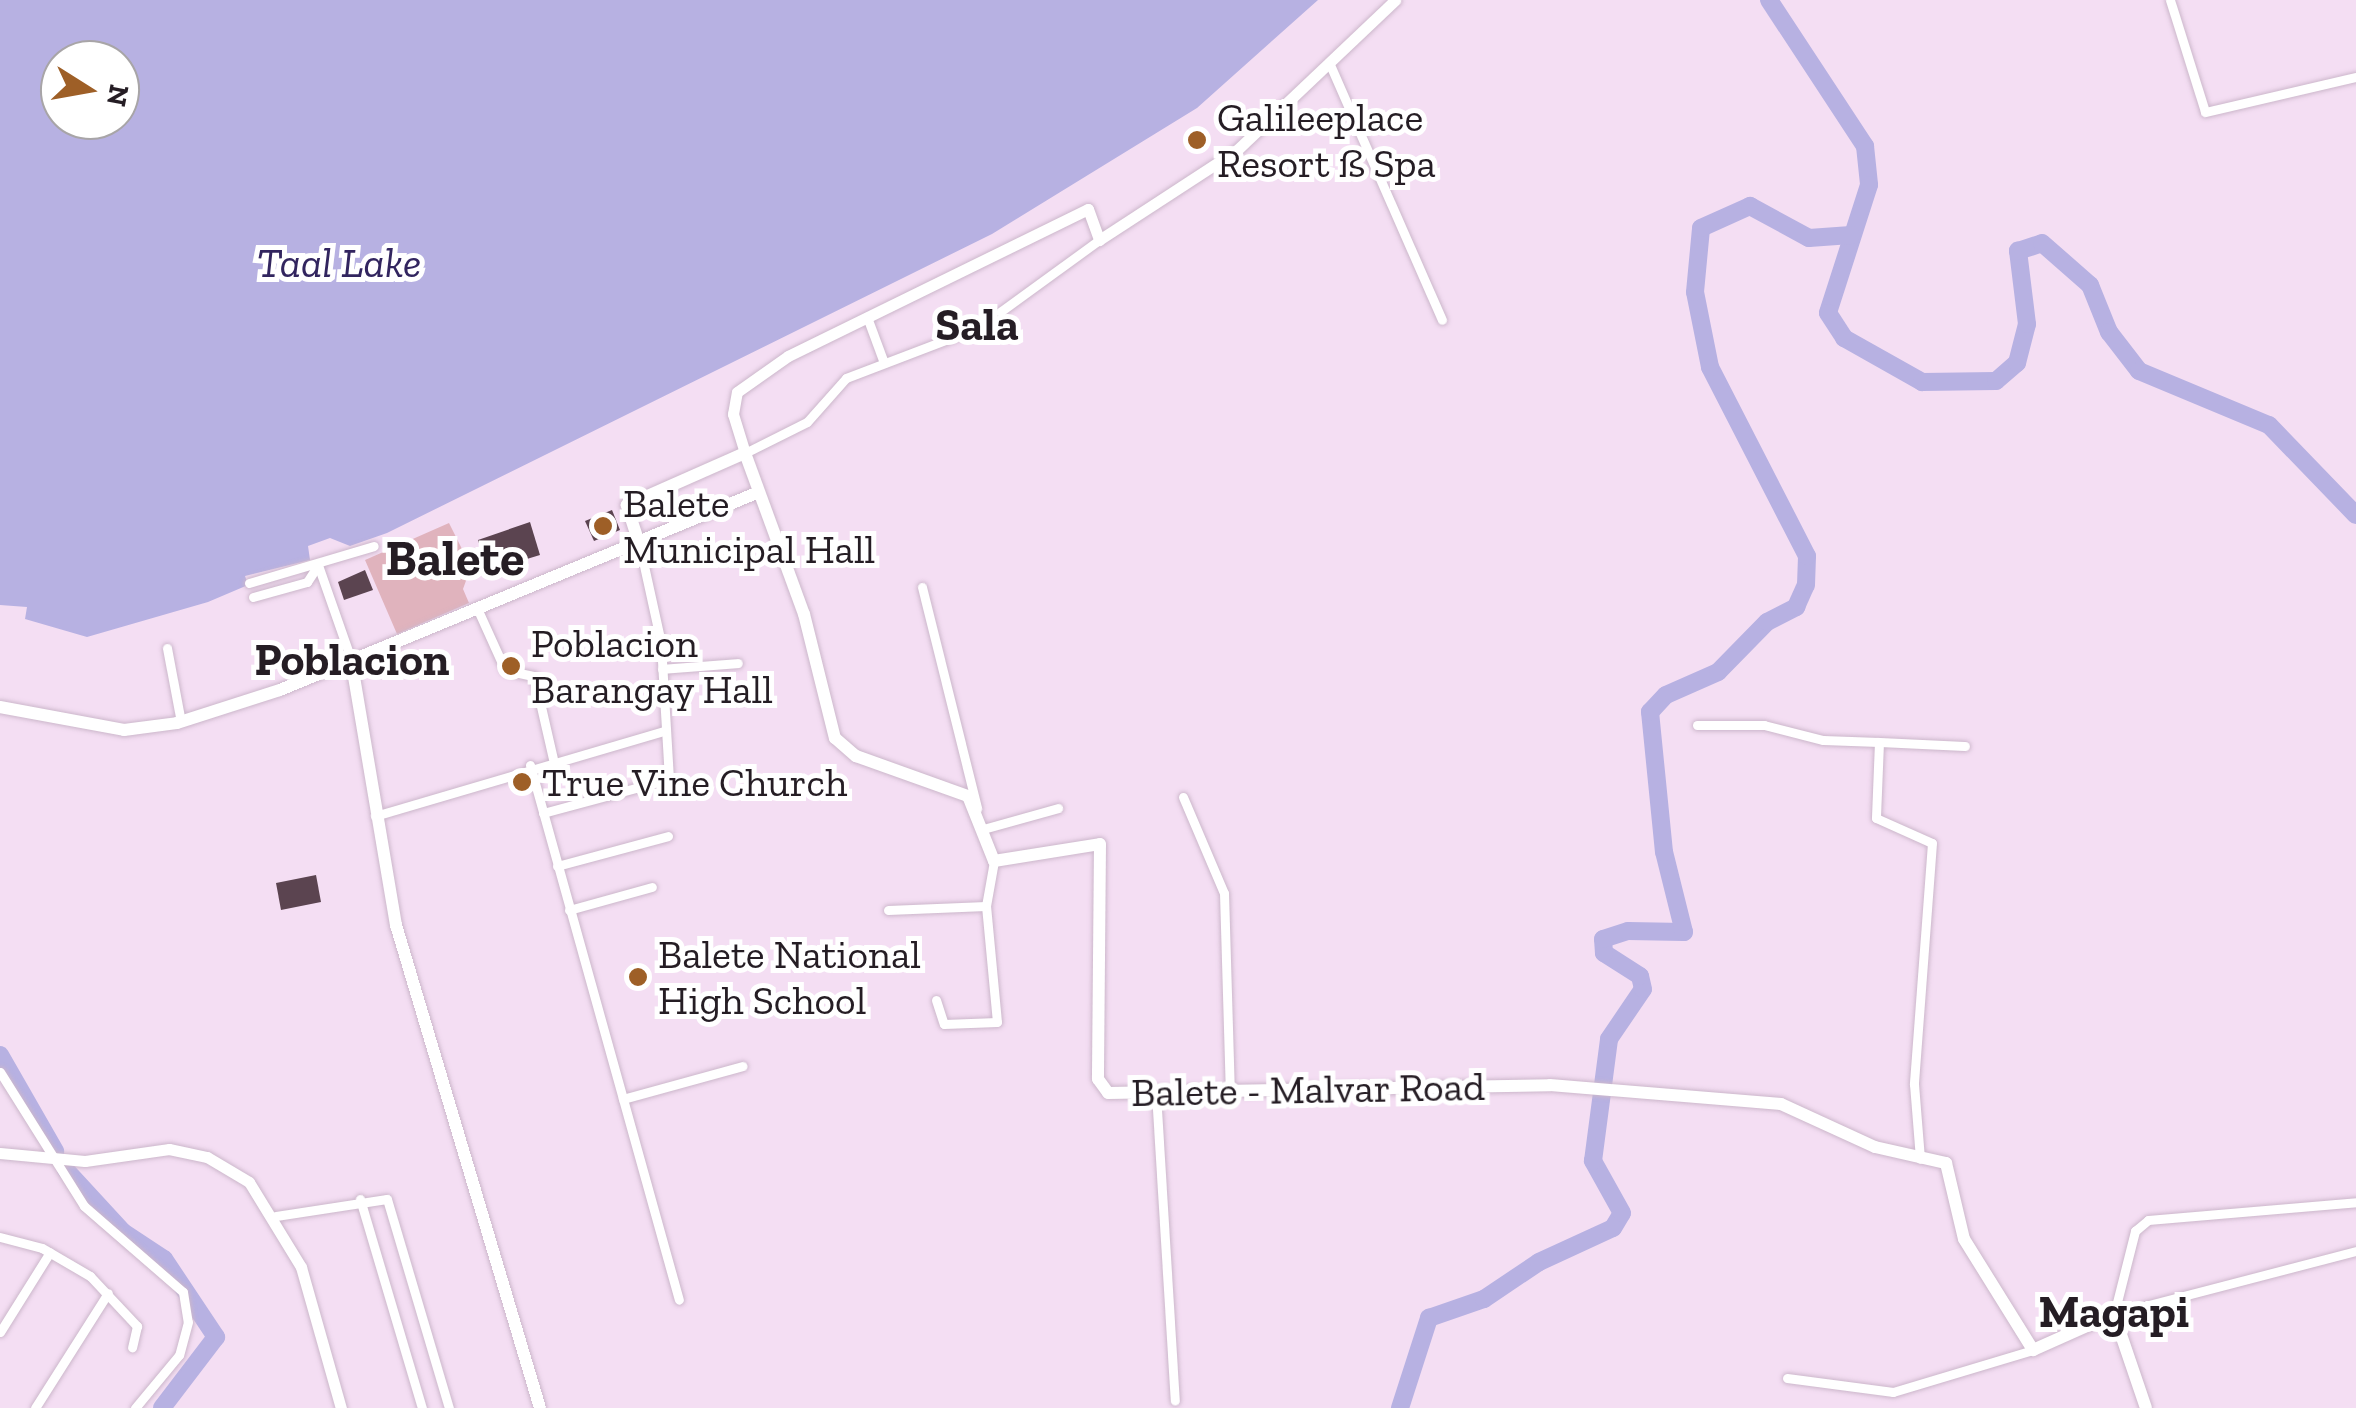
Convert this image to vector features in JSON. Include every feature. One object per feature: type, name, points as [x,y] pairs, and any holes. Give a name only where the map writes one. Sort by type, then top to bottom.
[{"type":"main road","points":[[639,543],[627,505],[745,454],[804,614],[835,738],[856,756],[944,784],[977,808],[994,861]]},
{"type":"main road","points":[[0,707],[124,730],[181,722],[351,660],[760,492]]},
{"type":"main road","points":[[351,660],[396,924],[540,1408]]},
{"type":"main road","name":"Balete - Malvar Road","points":[[994,861],[1102,846],[1098,1078],[1108,1093],[1421,1084],[1580,1088],[1780,1104],[1950,1169],[1964,1239],[2033,1350]]},
{"type":"main road","points":[[2033,1350],[2114,1314],[2146,1408]]},
{"type":"street","points":[[1000,312],[1099,240],[1237,150],[1332,68],[1395,0]]},
{"type":"street","points":[[2170,0],[2205,112],[2356,77]]},
{"type":"street","points":[[1332,68],[1442,320]]},
{"type":"street","points":[[962,334],[846,378],[806,422],[745,454],[733,414],[737,392],[866,318],[1088,210],[1099,240]]},
{"type":"street","points":[[866,318],[884,364]]},
{"type":"street","points":[[544,813],[669,779],[662,731],[662,669],[639,543]]},
{"type":"street","points":[[249,584],[374,546]]},
{"type":"street","points":[[252,597],[308,582],[321,564]]},
{"type":"street","points":[[321,564],[351,660]]},
{"type":"street","points":[[922,587],[977,808]]},
{"type":"street","points":[[477,608],[504,670],[534,676],[552,759]]},
{"type":"street","points":[[167,648],[181,722]]},
{"type":"street","points":[[662,669],[738,663]]},
{"type":"street","points":[[1697,725],[1764,725],[1823,740],[1965,746]]},
{"type":"street","points":[[375,816],[530,765],[662,731]]},
{"type":"street","points":[[1879,742],[1876,818],[1923,836],[1934,850],[1914,1084],[1920,1159]]},
{"type":"street","points":[[530,765],[679,1300]]},
{"type":"street","points":[[1183,798],[1224,893],[1230,1092]]},
{"type":"street","points":[[984,829],[1058,808]]},
{"type":"street","points":[[557,866],[668,836]]},
{"type":"street","points":[[936,1000],[944,1024],[997,1022],[986,906],[994,861]]},
{"type":"street","points":[[569,910],[652,887]]},
{"type":"street","points":[[888,910],[986,906]]},
{"type":"street","points":[[623,1100],[743,1066]]},
{"type":"street","points":[[0,1072],[49,1160],[84,1206],[182,1292],[188,1322],[179,1356],[135,1408]]},
{"type":"street","points":[[1156,1094],[1175,1400]]},
{"type":"street","points":[[0,1153],[49,1160],[195,1154],[249,1182],[276,1216],[301,1267],[341,1408]]},
{"type":"street","points":[[276,1216],[360,1199],[388,1199],[449,1408]]},
{"type":"street","points":[[360,1199],[422,1408]]},
{"type":"street","points":[[2356,1202],[2148,1220],[2136,1232],[2114,1314],[2356,1251]]},
{"type":"street","points":[[0,1237],[50,1252],[108,1294],[137,1326],[132,1348]]},
{"type":"street","points":[[0,1332],[50,1252]]},
{"type":"street","points":[[35,1408],[108,1294]]},
{"type":"street","points":[[1786,1378],[1893,1392],[2033,1350]]},
{"type":"shaded area","points":[[449,523],[471,567],[463,589],[469,603],[397,634],[365,560]]},
{"type":"water","name":"Taal Lake","points":[[0,0],[1318,0],[1197,108],[992,234],[387,533],[350,546],[330,538],[308,546],[310,560],[245,576],[248,585],[208,602],[87,637],[25,619],[27,607],[0,605]]},
{"type":"building","name":"Balete Municipal Hall","points":[[612,510],[620,530],[594,541],[585,521]]},
{"type":"building","points":[[530,522],[540,555],[488,571],[478,540]]},
{"type":"building","points":[[365,570],[373,590],[344,600],[338,582]]},
{"type":"building","points":[[316,875],[321,902],[281,910],[276,883]]},
{"type":"waterway","points":[[1769,0],[1865,146],[1869,185],[1828,313],[1844,338],[1922,382],[1996,381],[2017,363],[2027,324],[2018,251],[2042,243],[2090,285],[2109,332],[2139,371],[2269,425],[2356,515]]},
{"type":"waterway","points":[[1400,1408],[1429,1318],[1484,1299],[1539,1262],[1613,1228],[1622,1213],[1593,1161],[1609,1039],[1643,989],[1640,976],[1604,953],[1603,939],[1628,931],[1684,932],[1664,852],[1650,712],[1666,695],[1718,672],[1767,622],[1796,607],[1806,585],[1807,556],[1710,367],[1695,292],[1701,228],[1750,206],[1809,238],[1851,235]]},
{"type":"waterway","points":[[0,1055],[55,1151]]},
{"type":"waterway","points":[[66,1170],[123,1232],[164,1259],[216,1337],[162,1408]]},
{"type":"tunnel","points":[[961,334],[1000,312]]},
{"type":"place","name":"Galileeplace Resort ß Spa","points":[[1197,140]]},
{"type":"place","name":"Balete Municipal Hall","points":[[603,526]]},
{"type":"place","name":"Poblacion Barangay Hall","points":[[511,666]]},
{"type":"place","name":"True Vine Church","points":[[522,782]]},
{"type":"place","name":"Balete National High School","points":[[638,977]]},
{"type":"district","name":"Sala","points":[[977,326]]},
{"type":"district","name":"Balete","points":[[455,559]]},
{"type":"district","name":"Poblacion","points":[[352,661]]},
{"type":"district","name":"Magapi","points":[[2114,1313]]}]
